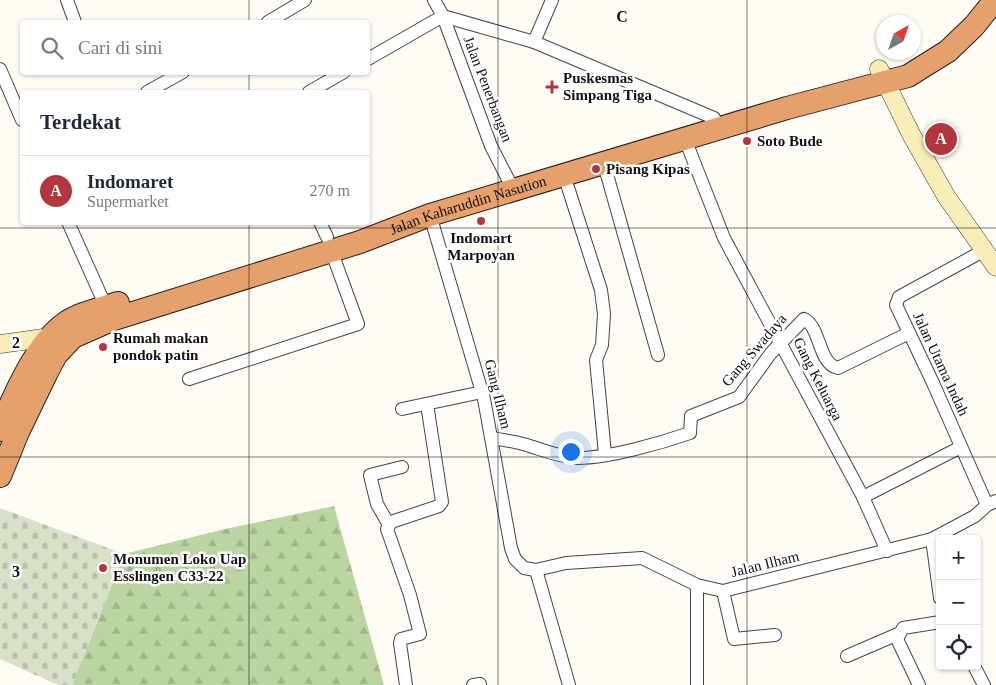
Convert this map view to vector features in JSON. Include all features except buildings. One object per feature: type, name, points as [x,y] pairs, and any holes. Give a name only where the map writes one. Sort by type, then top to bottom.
[{"type":"highway","name":"Jalan Kaharuddin Nasution","points":[[0,430],[21,382],[57,342],[326,237],[430,215],[617,145],[716,124],[882,76],[950,34],[978,0]]},
{"type":"highway","name":"Jalan Kaharuddin Nasution","points":[[882,76],[908,76],[948,51],[974,26],[995,0]]},
{"type":"highway","name":"Jalan Kaharuddin Nasution","points":[[370,225],[511,185],[564,175],[604,164],[685,139],[716,124]]},
{"type":"highway","name":"Jalan Kaharuddin Nasution","points":[[0,476],[34,397],[56,355],[57,342],[64,324],[76,317],[106,307],[369,225]]},
{"type":"main road","points":[[882,76],[946,196],[996,267]]},
{"type":"main road","points":[[1,342],[57,342]]},
{"type":"street","points":[[67,0],[73,20]]},
{"type":"street","points":[[270,20],[284,5],[305,0]]},
{"type":"street","name":"Jalan Penerbangan","points":[[434,0],[443,16],[491,146],[511,185]]},
{"type":"street","points":[[534,42],[552,0]]},
{"type":"street","points":[[370,58],[443,16],[534,42],[716,124]]},
{"type":"street","points":[[0,69],[20,115]]},
{"type":"street","points":[[151,90],[178,75]]},
{"type":"street","points":[[312,90],[339,75]]},
{"type":"street","name":"Gang Keluarga","points":[[685,139],[724,238],[862,497],[887,551]]},
{"type":"street","points":[[604,164],[658,355]]},
{"type":"street","points":[[564,175],[601,290],[604,314],[602,337],[596,360],[605,454]]},
{"type":"street","name":"Gang Ilham","points":[[430,215],[482,392],[511,548],[518,564],[536,570]]},
{"type":"street","points":[[69,225],[106,307]]},
{"type":"street","points":[[189,379],[358,324],[326,237]]},
{"type":"street","name":"Jalan Utama Indah","points":[[984,251],[899,298],[896,305],[961,447],[992,503]]},
{"type":"street","name":"Gang Swadaya","points":[[492,438],[523,444],[547,453],[578,458],[668,440],[690,433],[691,416],[739,397],[781,343],[805,319],[811,326],[831,365],[840,368],[909,333]]},
{"type":"street","points":[[402,409],[482,392]]},
{"type":"street","points":[[389,525],[439,506],[442,502],[427,404]]},
{"type":"street","points":[[862,497],[961,447]]},
{"type":"street","points":[[402,467],[370,475],[377,504],[389,525],[388,529],[410,595],[420,634],[401,639],[406,685]]},
{"type":"street","name":"Jalan Ilham","points":[[536,570],[566,563],[642,558],[697,585],[723,591],[932,539],[975,516],[992,503]]},
{"type":"street","points":[[932,539],[938,580]]},
{"type":"street","points":[[536,570],[569,685]]},
{"type":"street","points":[[697,585],[697,685]]},
{"type":"street","points":[[723,591],[734,639],[775,634]]},
{"type":"street","points":[[847,656],[898,634],[903,628],[936,623]]},
{"type":"street","points":[[898,634],[897,639],[920,685]]},
{"type":"street","points":[[976,670],[984,685]]},
{"type":"green space","points":[[334,506],[384,685],[72,685],[124,554],[225,529]]},
{"type":"green space","points":[[0,508],[124,554],[72,685],[58,685],[0,659]]},
{"type":"place","name":"Puskesmas Simpang Tiga","points":[[552,87]]},
{"type":"place","name":"Indomaret","points":[[941,139]]},
{"type":"place","name":"Soto Bude","points":[[747,141]]},
{"type":"place","name":"Pisang Kipas","points":[[596,169]]},
{"type":"place","name":"Indomart Marpoyan","points":[[481,221]]},
{"type":"place","name":"Rumah makan pondok patin","points":[[103,347]]},
{"type":"place","name":"Monumen Loko Uap Esslingen C33-22","points":[[103,568]]}]
